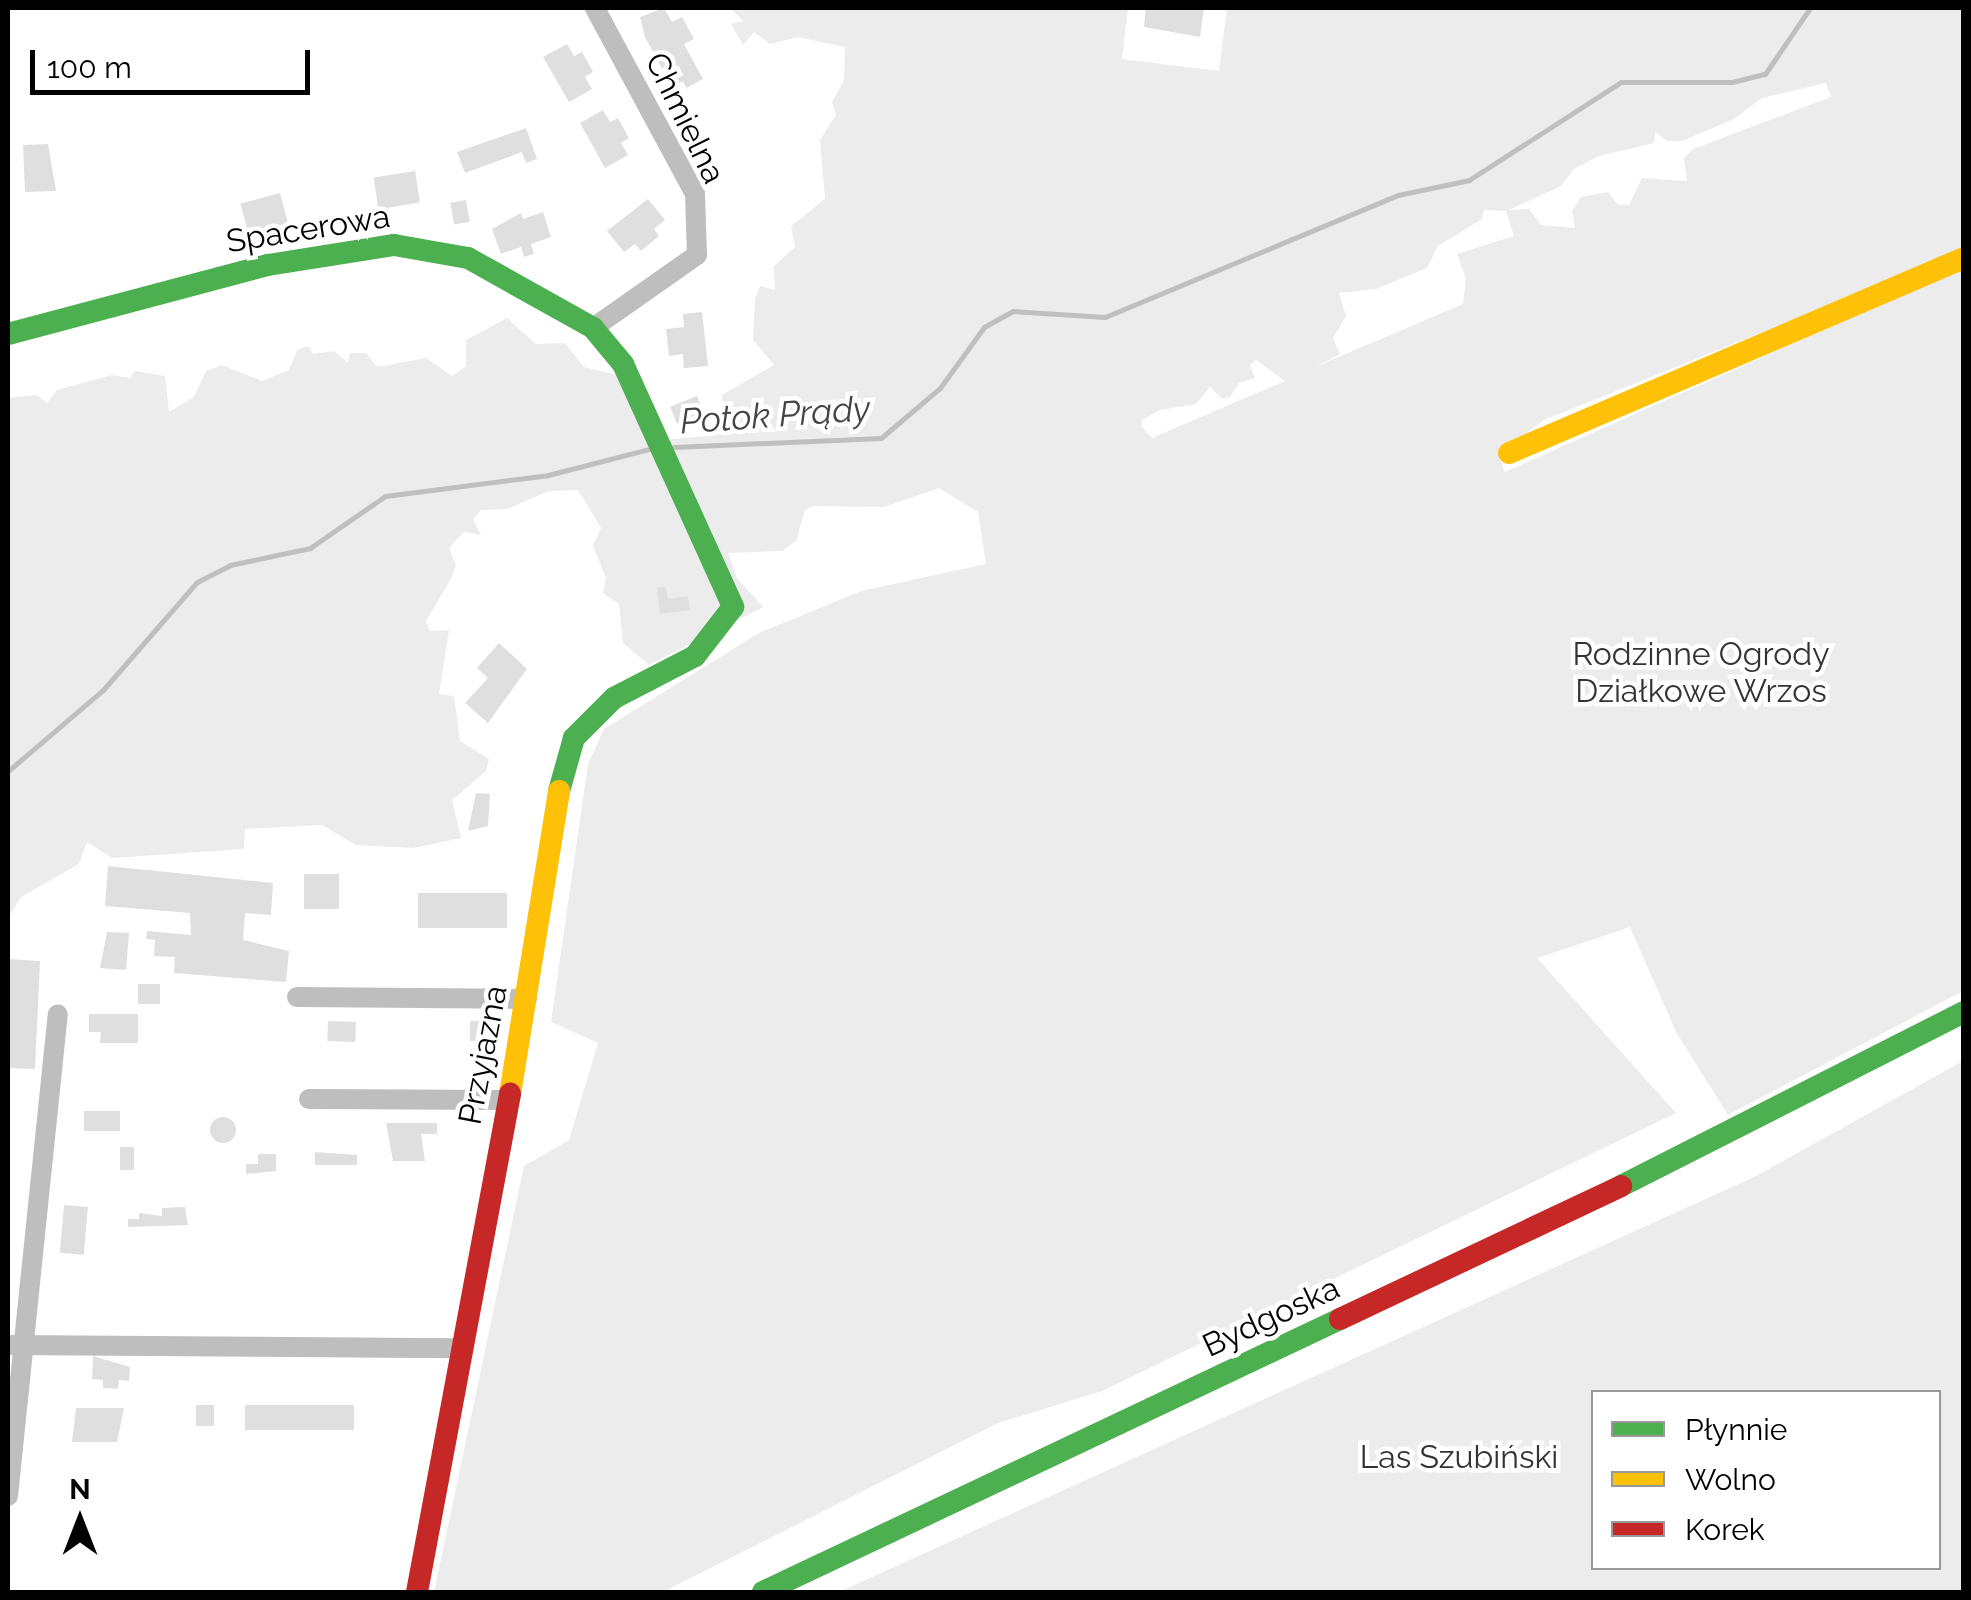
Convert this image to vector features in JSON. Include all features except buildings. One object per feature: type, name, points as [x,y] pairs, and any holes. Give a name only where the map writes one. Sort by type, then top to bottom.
[{"type":"street","name":"Chmielna","points":[[593,328],[697,255],[695,194],[595,8]]},
{"type":"street","name":"Spacerowa","points":[[8,334],[268,265],[394,246],[468,258],[593,328],[623,364],[719,565],[733,607]]},
{"type":"street","points":[[1509,453],[1964,258]]},
{"type":"street","name":"Przyjazna","points":[[417,1592],[459,1348],[528,999],[564,761],[574,738],[614,698],[696,656],[733,607]]},
{"type":"street","points":[[297,997],[528,999]]},
{"type":"street","name":"Bydgoska","points":[[763,1592],[1805,1098],[1964,1012]]},
{"type":"street","points":[[8,1496],[16,1346],[58,1015]]},
{"type":"street","points":[[309,1099],[508,1100]]},
{"type":"street","points":[[16,1346],[459,1348]]},
{"type":"green space","name":"Rodzinne Ogrody Działkowe Wrzos","points":[[730,8],[1128,8],[1122,59],[1219,71],[1227,8],[1963,8],[1963,252],[1544,420],[1498,454],[1505,472],[1963,268],[1963,991],[1728,1115],[1676,1032],[1630,927],[1537,958],[1676,1113],[1102,1391],[998,1423],[663,1592],[434,1592],[524,1166],[569,1140],[598,1043],[551,1022],[588,764],[604,729],[759,633],[861,591],[986,564],[978,512],[939,488],[884,507],[813,506],[805,510],[796,541],[782,551],[728,553],[737,578],[763,607],[649,665],[623,643],[619,604],[603,593],[606,578],[593,546],[601,528],[578,490],[549,491],[507,509],[481,510],[473,519],[481,535],[464,532],[449,548],[456,565],[426,621],[430,631],[449,630],[439,694],[454,696],[460,741],[489,759],[486,771],[452,800],[461,838],[413,848],[356,845],[322,825],[245,829],[244,849],[112,858],[87,842],[79,864],[21,897],[8,918],[8,398],[36,395],[47,403],[57,390],[112,375],[130,378],[135,371],[165,376],[169,412],[194,397],[206,371],[222,365],[262,381],[289,370],[297,350],[308,346],[313,354],[334,351],[348,363],[350,353],[366,353],[377,367],[426,358],[452,376],[466,366],[466,340],[507,318],[536,344],[565,343],[584,367],[618,375],[664,440],[725,434],[722,395],[774,365],[753,340],[755,299],[760,286],[775,290],[774,266],[795,247],[791,226],[825,199],[820,140],[836,115],[832,102],[844,80],[845,47],[798,37],[770,44],[754,32],[743,45],[731,24],[743,21]],"holes":[[[1826,83],[1831,97],[1693,149],[1684,158],[1687,181],[1642,178],[1629,205],[1618,205],[1608,192],[1581,197],[1572,211],[1575,228],[1541,225],[1529,209],[1509,210],[1561,186],[1574,169],[1599,156],[1654,143],[1655,132],[1667,141],[1682,141],[1734,119],[1762,98]],[[1484,210],[1506,211],[1514,236],[1457,254],[1466,279],[1463,304],[1315,367],[1340,354],[1333,338],[1346,316],[1339,293],[1376,289],[1427,268],[1438,246],[1482,219]],[[1256,360],[1285,381],[1152,438],[1142,427],[1142,420],[1160,410],[1196,404],[1210,387],[1222,399],[1230,397],[1239,383],[1255,378],[1250,365]]]},
{"type":"green space","name":"Las Szubiński","points":[[1963,1061],[1963,1592],[839,1592],[1754,1177]]},
{"type":"waterway","name":"Potok Prądy","points":[[674,447],[881,438],[940,388],[984,327],[1013,311],[1105,317],[1398,195],[1469,180],[1621,82],[1732,82],[1765,74],[1810,8]]},
{"type":"waterway","name":"Potok Prądy","points":[[8,771],[103,690],[197,582],[230,565],[310,548],[385,496],[548,475],[653,448]]},
{"type":"traffic: fast","points":[[8,334],[268,265],[394,245],[468,258],[593,328],[623,364],[733,607],[695,656],[614,698],[574,738],[559,791]]},
{"type":"traffic: fast","points":[[1621,1186],[1964,1012]]},
{"type":"traffic: fast","points":[[763,1592],[1340,1319]]},
{"type":"traffic: slow","points":[[1509,453],[1964,258]]},
{"type":"traffic: slow","points":[[510,1094],[559,791]]},
{"type":"traffic: jam","points":[[417,1592],[510,1094]]},
{"type":"traffic: jam","points":[[1340,1319],[1621,1186]]}]
